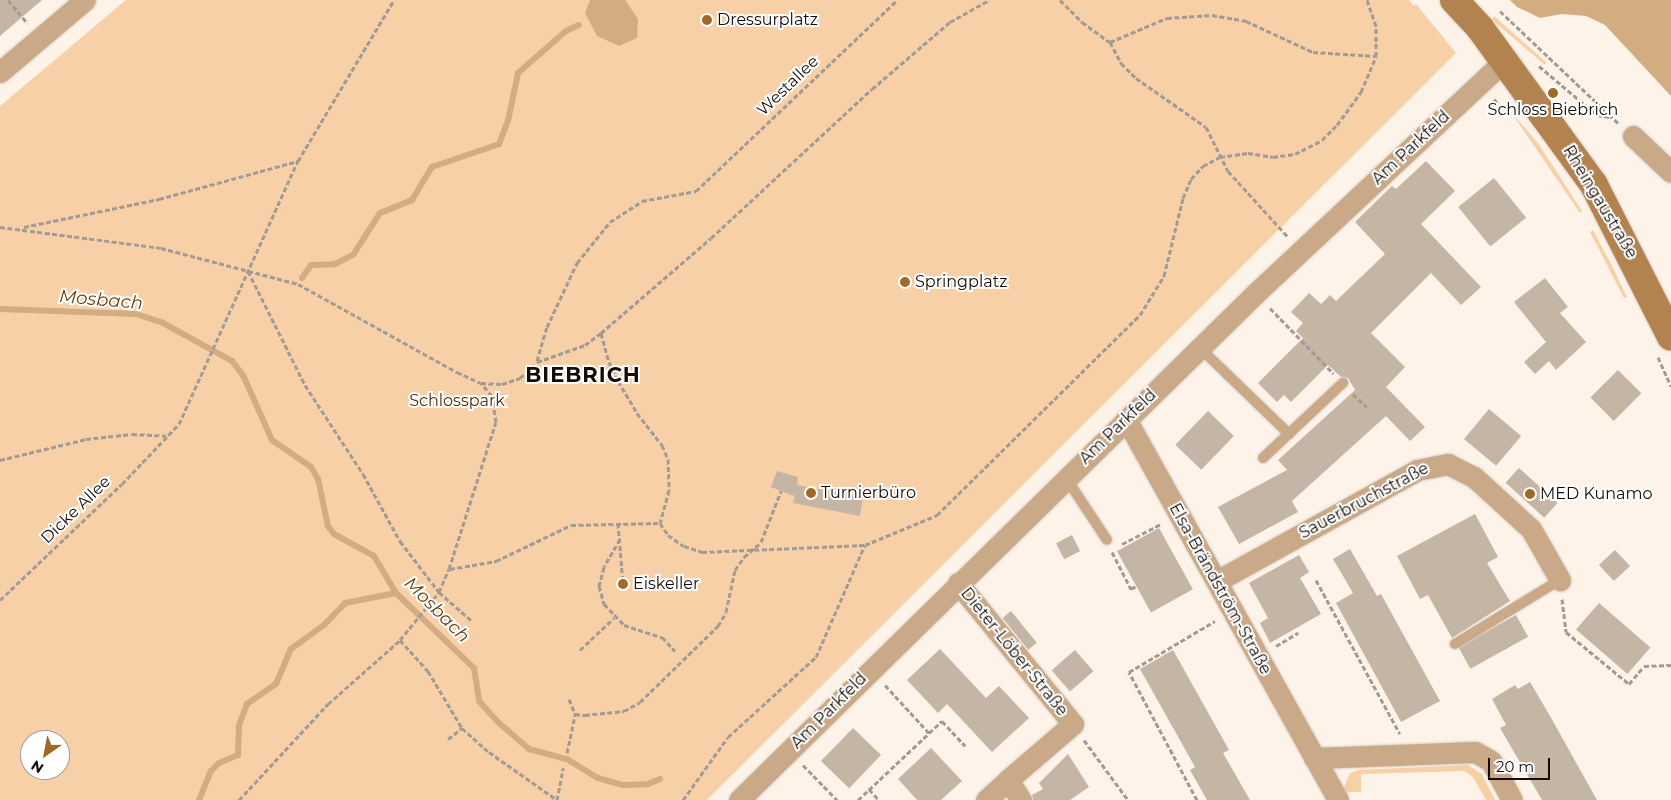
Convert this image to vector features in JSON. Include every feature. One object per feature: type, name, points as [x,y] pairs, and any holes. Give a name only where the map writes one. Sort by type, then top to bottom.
[{"type":"street","points":[[0,72],[85,0]]},
{"type":"street","name":"Rheingaustraße","points":[[1446,0],[1478,40],[1500,58]]},
{"type":"street","name":"Rheingaustraße","points":[[1454,0],[1480,28],[1594,185],[1671,336]]},
{"type":"street","name":"Am Parkfeld","points":[[739,800],[1126,419],[1500,58]]},
{"type":"street","points":[[1633,136],[1671,172]]},
{"type":"street","name":"Elsa-Brändström-Straße","points":[[1126,419],[1338,800]]},
{"type":"street","name":"Sauerbruchstraße","points":[[1217,581],[1417,470],[1448,464],[1474,477],[1531,529],[1560,580]]},
{"type":"street","name":"Dieter-Löber-Straße","points":[[958,583],[1073,724],[986,800]]},
{"type":"street","points":[[1314,758],[1411,754],[1483,754],[1512,800]]},
{"type":"street","points":[[1008,780],[1021,800]]},
{"type":"lane","points":[[1200,348],[1289,434]]},
{"type":"lane","points":[[1263,458],[1343,383]]},
{"type":"lane","points":[[1066,478],[1088,506],[1109,545]]},
{"type":"lane","points":[[1455,644],[1560,580]]},
{"type":"path","points":[[8,0],[41,38]]},
{"type":"path","name":"Dicke Allee","points":[[0,600],[122,484],[179,424],[208,365],[248,270],[298,161],[394,0]]},
{"type":"path","name":"Westallee","points":[[537,362],[547,327],[588,246],[610,222],[642,201],[696,190],[897,0]]},
{"type":"path","points":[[481,383],[502,384],[520,378],[537,362],[585,345],[601,333],[711,238],[886,76],[950,22],[989,0]]},
{"type":"path","points":[[1060,0],[1082,22],[1110,42],[1121,62],[1136,78],[1206,127],[1228,171],[1300,250]]},
{"type":"path","points":[[601,333],[609,362],[618,381],[637,413],[662,445],[668,459],[668,490],[660,523],[668,535],[684,546],[702,552],[750,552],[865,545],[937,515],[1132,324],[1150,303],[1164,276],[1183,198],[1191,180],[1203,166],[1220,157],[1248,153],[1286,156],[1308,149],[1348,111],[1371,72],[1376,56],[1376,26],[1367,0]]},
{"type":"path","points":[[1498,9],[1610,117],[1597,115],[1536,64]]},
{"type":"path","points":[[1110,42],[1167,18],[1212,14],[1246,21],[1313,52],[1376,56]]},
{"type":"path","points":[[1488,92],[1505,112]]},
{"type":"path","points":[[22,228],[159,199],[298,161]]},
{"type":"path","points":[[0,227],[22,228],[161,248],[298,284],[481,383],[492,396],[496,422],[449,569],[439,592],[410,625],[400,640],[328,704],[239,800]]},
{"type":"path","points":[[248,270],[305,385],[362,474],[400,541],[439,592],[472,621]]},
{"type":"path","points":[[1256,293],[1366,407]]},
{"type":"path","points":[[0,460],[86,438],[132,434],[167,436]]},
{"type":"path","points":[[575,714],[624,711],[640,702],[718,626],[726,612],[735,570],[766,534],[782,491]]},
{"type":"path","points":[[1136,586],[1131,589],[1109,545],[1180,515]]},
{"type":"path","points":[[618,523],[623,584]]},
{"type":"path","points":[[449,569],[496,561],[571,525],[660,523]]},
{"type":"path","points":[[620,539],[604,567],[599,586],[604,604],[614,618],[624,624],[662,637],[675,651]]},
{"type":"path","points":[[683,800],[728,736],[816,657],[865,545]]},
{"type":"path","points":[[1316,580],[1411,754]]},
{"type":"path","points":[[1560,580],[1566,632],[1629,684],[1644,666],[1671,665]]},
{"type":"path","points":[[1197,800],[1129,672],[1233,610]]},
{"type":"path","points":[[580,650],[614,618]]},
{"type":"path","points":[[1258,655],[1298,633]]},
{"type":"path","points":[[400,640],[428,671],[462,728],[489,752],[557,800],[563,768]]},
{"type":"path","points":[[870,670],[929,733]]},
{"type":"path","points":[[567,753],[575,714],[569,699]]},
{"type":"path","points":[[858,800],[942,721],[965,746]]},
{"type":"path","points":[[1073,724],[1128,800]]},
{"type":"path","points":[[448,739],[462,728]]},
{"type":"path","points":[[789,751],[837,800]]},
{"type":"path","points":[[869,789],[880,800]]},
{"type":"green space","name":"Schlosspark","points":[[126,0],[1409,0],[1414,6],[1416,4],[1456,53],[707,800],[0,800],[0,106]]},
{"type":"green space","points":[[1494,16],[1546,62],[1545,65],[1492,20]]},
{"type":"green space","points":[[1511,112],[1538,143],[1582,211],[1580,213]]},
{"type":"green space","points":[[1593,230],[1627,297],[1624,298],[1590,232]]},
{"type":"green space","points":[[1468,765],[1482,774],[1495,800],[1486,800],[1473,777],[1464,771],[1361,774],[1361,792],[1346,792],[1344,787],[1350,773],[1359,770]]},
{"type":"shaded area","points":[[590,0],[625,0],[638,19],[637,38],[619,46],[597,36],[585,13]]},
{"type":"shaded area","points":[[1510,0],[1671,0],[1671,96],[1605,25],[1586,16],[1562,14],[1540,18],[1517,7]]},
{"type":"building","points":[[0,0],[42,0],[0,36]]},
{"type":"building","points":[[1426,161],[1455,191],[1421,224],[1481,287],[1461,305],[1431,273],[1371,333],[1405,367],[1386,387],[1425,427],[1410,441],[1386,416],[1292,501],[1298,512],[1239,544],[1218,507],[1287,470],[1278,460],[1355,390],[1348,378],[1341,377],[1328,365],[1291,402],[1284,395],[1277,402],[1258,383],[1303,338],[1296,331],[1303,323],[1291,312],[1309,293],[1321,304],[1330,295],[1336,301],[1385,254],[1355,222],[1392,186],[1396,189]]},
{"type":"building","points":[[1494,178],[1526,218],[1490,247],[1458,207]]},
{"type":"building","points":[[1545,278],[1568,307],[1560,313],[1586,342],[1556,370],[1549,361],[1535,374],[1524,362],[1546,342],[1514,302]]},
{"type":"building","points":[[1618,370],[1641,393],[1614,421],[1590,398]]},
{"type":"building","points":[[1489,409],[1521,436],[1496,466],[1464,439]]},
{"type":"building","points":[[1208,411],[1234,436],[1201,470],[1175,445]]},
{"type":"building","points":[[1519,468],[1558,503],[1544,518],[1506,483]]},
{"type":"building","name":"Turnierbüro","points":[[777,471],[798,477],[797,485],[863,497],[860,516],[793,503],[796,490],[794,496],[771,487]]},
{"type":"building","points":[[1475,514],[1498,557],[1487,563],[1510,601],[1452,638],[1428,595],[1420,599],[1397,556]]},
{"type":"building","points":[[1159,528],[1193,589],[1151,612],[1117,551]]},
{"type":"building","points":[[1072,535],[1080,551],[1064,559],[1056,543]]},
{"type":"building","points":[[1350,549],[1377,596],[1381,594],[1440,701],[1401,722],[1336,603],[1353,593],[1333,559]]},
{"type":"building","points":[[1615,550],[1630,566],[1614,581],[1599,565]]},
{"type":"building","points":[[1299,555],[1309,572],[1300,578],[1321,614],[1270,643],[1260,623],[1268,618],[1249,583]]},
{"type":"building","points":[[1599,603],[1650,648],[1627,674],[1576,629]]},
{"type":"building","points":[[1011,611],[1037,643],[1028,650],[1002,618]]},
{"type":"building","points":[[1516,615],[1528,637],[1470,669],[1458,647]]},
{"type":"building","points":[[940,649],[986,698],[999,686],[1029,718],[992,752],[947,704],[938,713],[907,680]]},
{"type":"building","points":[[1075,650],[1093,671],[1070,691],[1052,670]]},
{"type":"building","points":[[1173,650],[1229,750],[1223,753],[1250,800],[1207,800],[1190,770],[1195,767],[1140,669]]},
{"type":"building","points":[[1530,682],[1597,800],[1542,800],[1500,728],[1506,725],[1492,699],[1515,685],[1518,689]]},
{"type":"building","points":[[853,728],[881,755],[849,788],[821,761]]},
{"type":"building","points":[[931,748],[962,781],[941,800],[917,800],[898,779]]},
{"type":"building","points":[[1068,754],[1089,787],[1070,800],[1033,800],[1032,795],[1043,789],[1039,783]]},
{"type":"waterway","points":[[302,278],[311,265],[335,264],[353,255],[380,213],[412,200],[432,167],[499,144],[508,121],[518,73],[566,31],[579,25]]},
{"type":"waterway","name":"Mosbach","points":[[0,309],[136,314],[163,323],[232,361],[243,375],[272,440],[311,467],[318,479],[328,526],[334,534],[374,556],[396,593],[474,668],[479,701],[498,722],[529,749],[567,759],[598,778],[623,785],[648,784],[660,779]]},
{"type":"waterway","points":[[199,800],[211,771],[219,763],[238,755],[239,725],[247,704],[276,684],[291,649],[324,625],[345,603],[396,593]]},
{"type":"place","name":"Dressurplatz","points":[[707,20]]},
{"type":"place","name":"Schloss Biebrich","points":[[1553,93]]},
{"type":"place","name":"Springplatz","points":[[905,282]]},
{"type":"place","name":"Turnierbüro","points":[[811,493]]},
{"type":"place","name":"MED Kunamo","points":[[1530,494]]},
{"type":"place","name":"Eiskeller","points":[[623,584]]},
{"type":"district","name":"BIEBRICH","points":[[583,375]]}]
